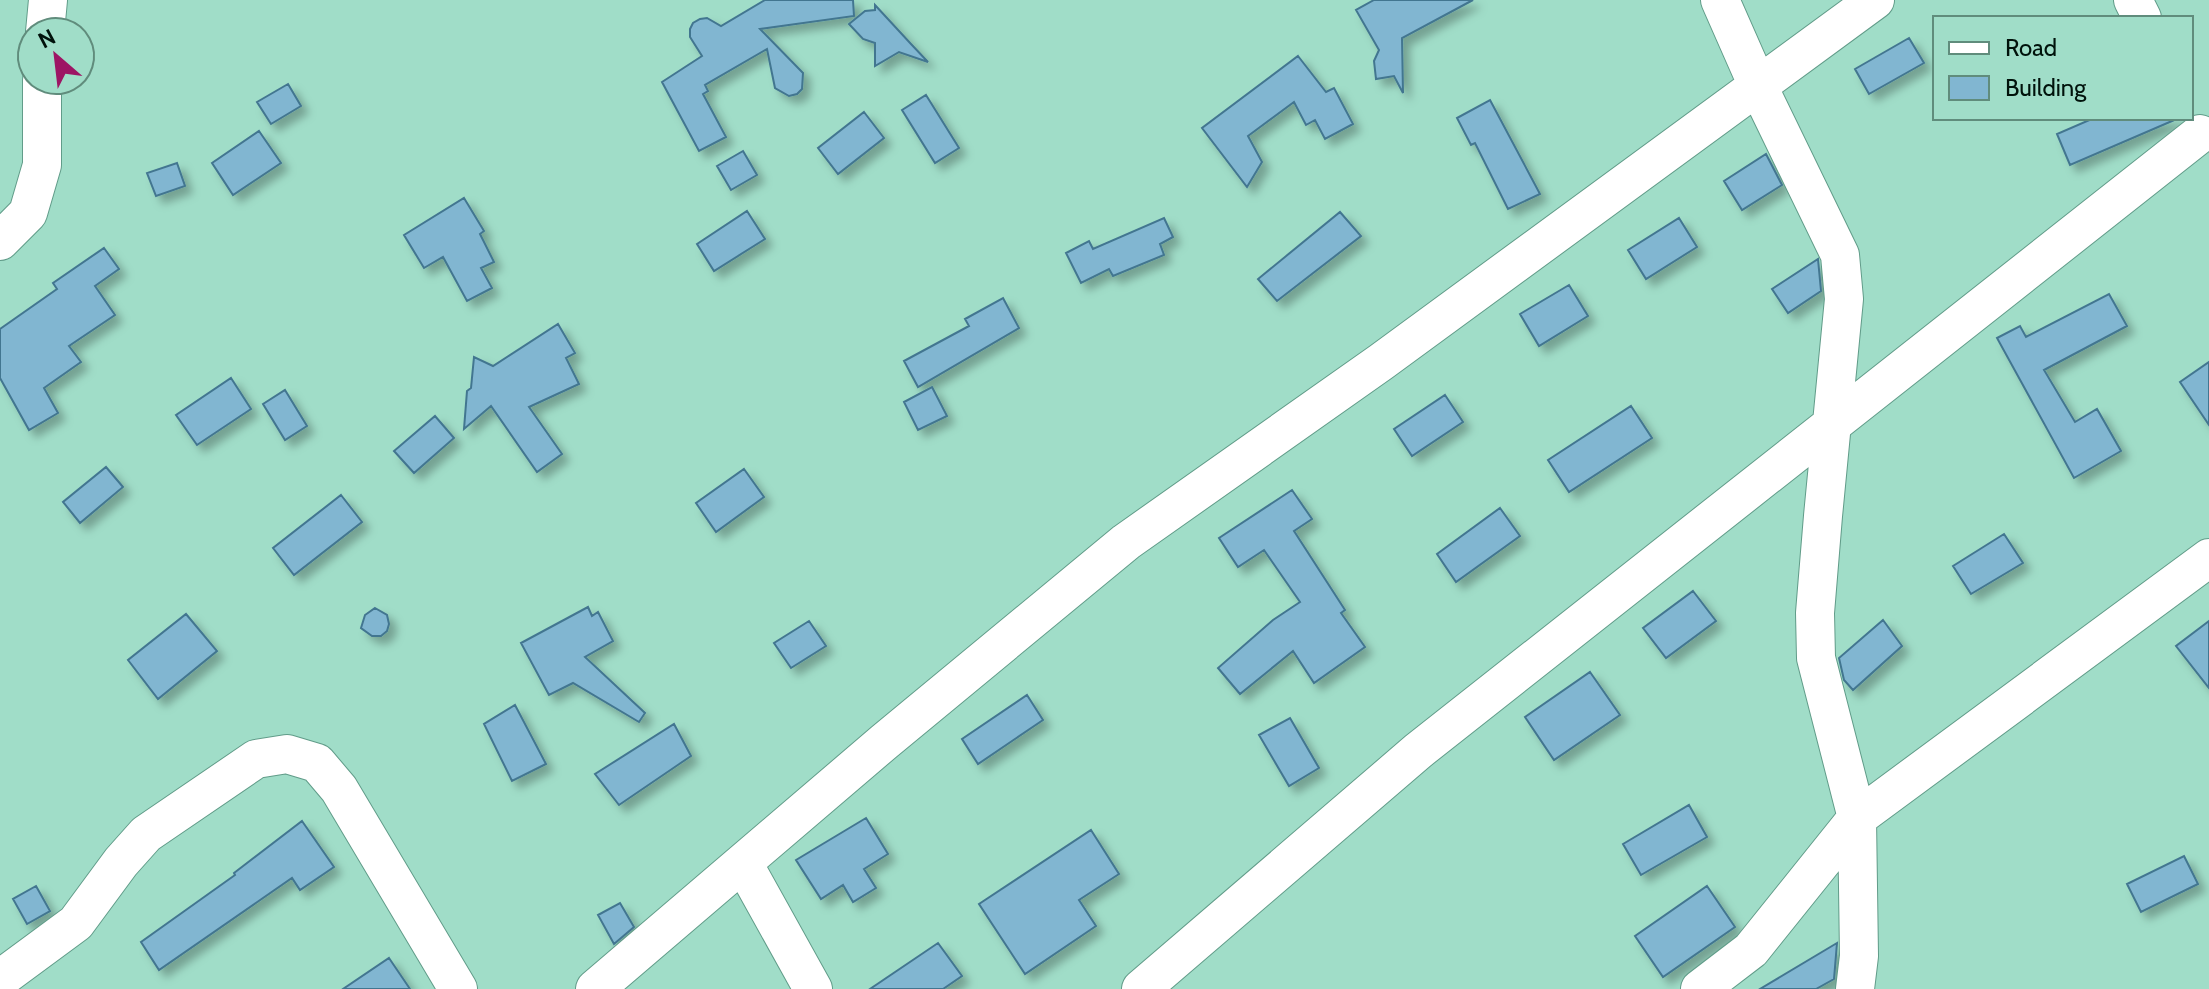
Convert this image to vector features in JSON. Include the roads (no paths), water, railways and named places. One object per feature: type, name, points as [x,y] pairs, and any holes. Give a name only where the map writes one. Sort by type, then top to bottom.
[{"type":"street","points":[[1720,0],[1840,255],[1844,299],[1815,613],[1816,658],[1857,818],[1859,956],[1855,989]]},
{"type":"street","points":[[595,989],[1126,542],[1381,362],[1875,0]]},
{"type":"street","points":[[0,241],[28,213],[42,165],[42,96]]},
{"type":"street","points":[[1141,989],[1418,751],[2200,133]]},
{"type":"street","points":[[1700,989],[1751,950],[1857,818],[2209,558]]},
{"type":"street","points":[[0,979],[76,923],[146,834],[256,759],[287,754],[317,763],[339,789],[458,989]]},
{"type":"street","points":[[743,863],[813,989]]}]
